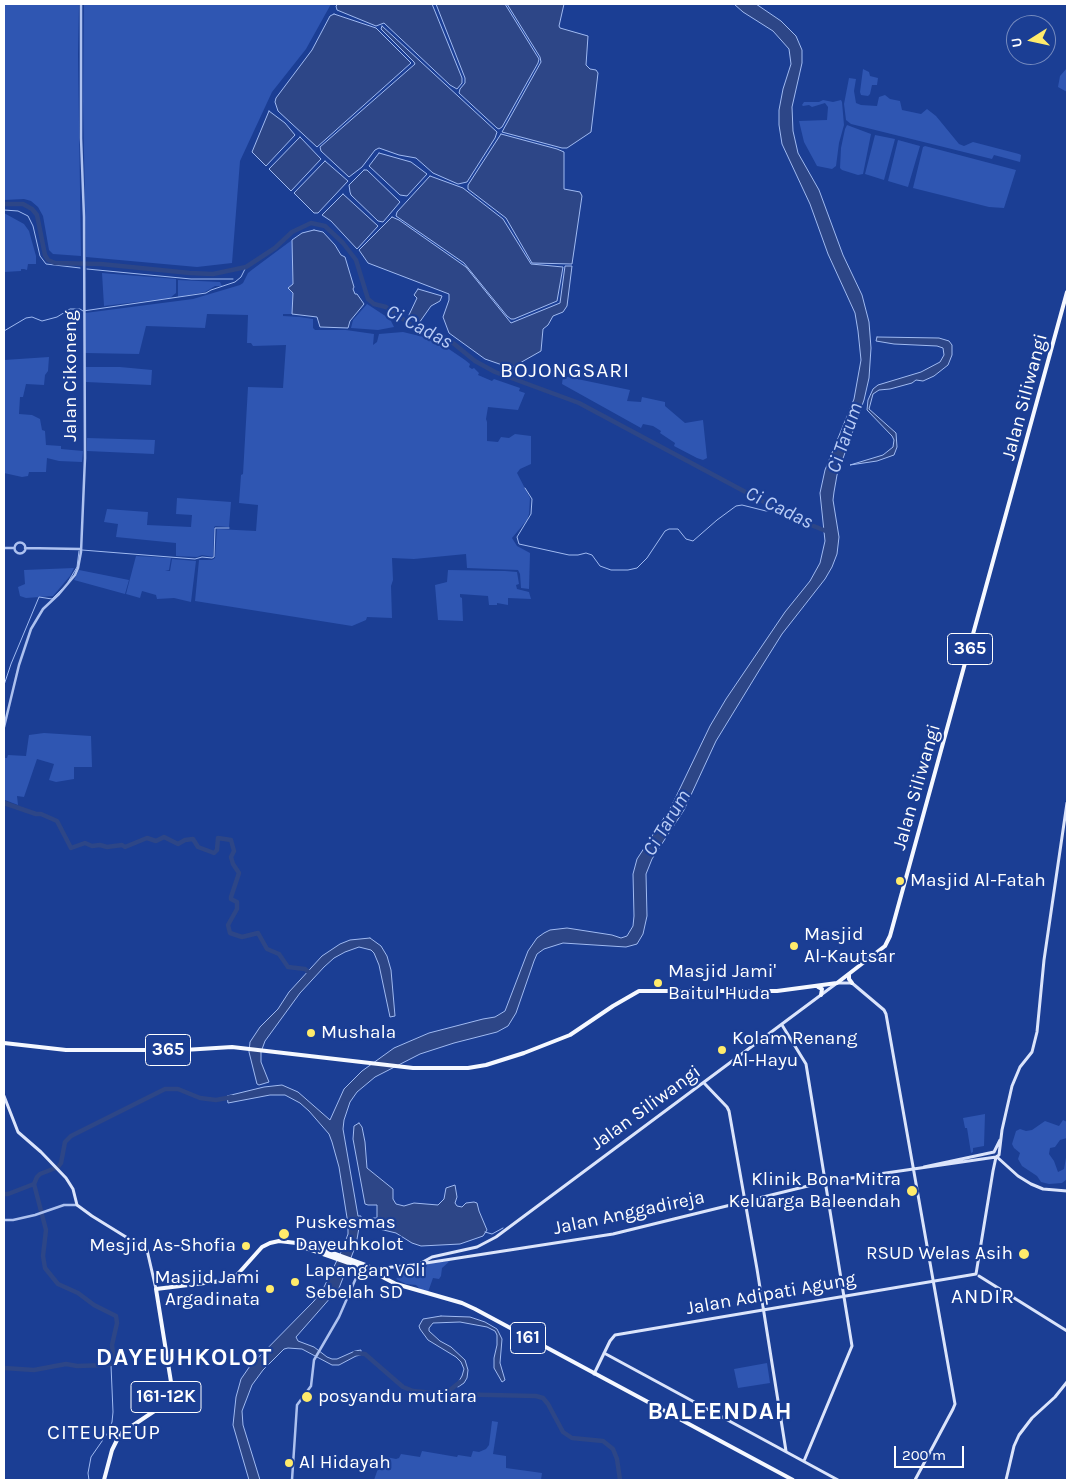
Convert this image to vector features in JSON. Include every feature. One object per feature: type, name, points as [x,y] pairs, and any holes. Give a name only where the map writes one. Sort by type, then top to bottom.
[{"type":"main road","name":"Jalan Siliwangi","points":[[421,1263],[432,1257],[477,1247],[496,1237],[782,1025],[885,946],[890,936],[1067,292]]},
{"type":"main road","points":[[1067,803],[1044,960],[1038,1032],[1030,1056],[1020,1068],[1014,1080],[997,1154],[978,1275],[1067,1330]]},
{"type":"main road","points":[[849,974],[852,983],[886,1012],[955,1405],[915,1480]]},
{"type":"main road","points":[[837,983],[852,983]]},
{"type":"main road","name":"365","points":[[4,1043],[66,1050],[184,1050],[218,1046],[405,1067],[468,1068],[524,1053],[572,1034],[611,1007],[639,991],[777,991],[837,983]]},
{"type":"main road","points":[[816,986],[821,988],[821,995]]},
{"type":"main road","points":[[782,1025],[806,1064],[852,1346],[804,1461]]},
{"type":"main road","points":[[704,1082],[727,1107],[746,1202],[786,1452]]},
{"type":"main road","points":[[4,1096],[18,1132],[59,1170],[70,1184],[77,1205],[147,1250],[156,1289]]},
{"type":"main road","points":[[997,1154],[1018,1176],[1036,1186],[1067,1191]]},
{"type":"main road","name":"Jalan Anggadireja","points":[[373,1270],[612,1234],[824,1182],[928,1168],[997,1154]]},
{"type":"main road","name":"161","points":[[156,1289],[229,1280],[237,1275],[259,1250],[270,1243],[279,1241],[301,1244],[373,1270],[384,1279],[396,1284],[462,1303],[475,1309],[793,1480]]},
{"type":"main road","name":"Jalan Adipati Agung","points":[[594,1374],[615,1335],[843,1295],[978,1275]]},
{"type":"main road","name":"161-12K","points":[[104,1480],[112,1450],[120,1434],[160,1408],[166,1398],[171,1382],[156,1289]]},
{"type":"main road","points":[[604,1353],[838,1480]]},
{"type":"main road","points":[[1006,1480],[1014,1446],[1019,1435],[1032,1418],[1055,1397],[1067,1382]]},
{"type":"street","name":"Jalan Cikoneng","points":[[4,728],[19,665],[31,629],[44,607],[60,594],[75,575],[79,566],[81,549],[85,458],[81,4]]},
{"type":"street","points":[[4,548],[14,548],[20,543],[25,548]]},
{"type":"street","points":[[14,548],[19,553],[24,552],[25,548]]},
{"type":"street","points":[[25,548],[81,549]]},
{"type":"street","points":[[4,1220],[22,1219],[64,1205],[77,1205]]},
{"type":"street","points":[[292,1480],[296,1408],[311,1386],[315,1358],[339,1318],[356,1276],[373,1270]]},
{"type":"shaded area","points":[[4,4],[79,4],[81,256],[53,254],[49,250],[43,216],[38,207],[31,201],[24,199],[4,200]]},
{"type":"shaded area","points":[[84,4],[331,4],[306,49],[272,92],[240,161],[232,263],[197,267],[86,257],[83,101]]},
{"type":"shaded area","points":[[1067,68],[1067,92],[1058,87],[1060,76]]},
{"type":"shaded area","points":[[863,69],[869,72],[870,76],[878,78],[877,85],[872,85],[868,96],[861,95],[860,92]]},
{"type":"shaded area","points":[[849,78],[856,79],[854,91],[856,103],[877,106],[879,97],[885,95],[890,99],[900,101],[902,110],[921,114],[927,109],[936,116],[959,144],[964,146],[973,142],[1019,154],[1021,155],[1020,162],[994,155],[992,159],[851,124],[846,120],[844,104]]},
{"type":"shaded area","points":[[823,100],[833,102],[841,100],[842,102],[844,125],[836,166],[832,169],[817,166],[804,142],[799,121],[827,120],[828,107],[825,103],[812,107],[802,105],[804,102],[819,102]]},
{"type":"shaded area","points":[[847,125],[871,134],[863,174],[858,175],[840,168],[841,148]]},
{"type":"shaded area","points":[[875,135],[895,139],[884,180],[865,174]]},
{"type":"shaded area","points":[[898,140],[920,146],[908,187],[888,181]]},
{"type":"shaded area","points":[[923,147],[1016,170],[1004,208],[989,207],[913,188]]},
{"type":"shaded area","points":[[4,213],[24,224],[29,231],[36,256],[36,264],[28,264],[27,270],[21,269],[21,271],[4,272]]},
{"type":"shaded area","points":[[292,240],[292,314],[283,314],[283,316],[313,319],[313,328],[315,330],[346,330],[374,334],[373,345],[377,342],[379,334],[403,332],[428,338],[443,345],[465,360],[470,364],[469,367],[474,368],[479,373],[478,375],[492,381],[494,379],[520,388],[519,391],[525,393],[518,410],[488,407],[486,419],[487,441],[498,442],[501,437],[509,438],[515,434],[531,436],[531,464],[520,469],[517,473],[530,498],[529,514],[527,520],[512,538],[517,546],[530,553],[529,589],[521,588],[518,570],[467,568],[466,554],[414,559],[392,558],[392,618],[367,617],[366,620],[352,626],[195,601],[199,560],[212,560],[215,558],[217,529],[256,531],[258,505],[239,503],[241,475],[243,474],[248,387],[283,388],[286,345],[253,346],[251,343],[247,343],[248,315],[207,314],[205,328],[146,326],[139,354],[85,353],[85,313],[193,299],[240,285],[248,273]]},
{"type":"shaded area","points":[[102,273],[176,279],[176,293],[170,298],[104,306]]},
{"type":"shaded area","points":[[178,280],[220,282],[222,286],[215,286],[205,292],[178,297]]},
{"type":"shaded area","points":[[367,304],[390,319],[394,327],[378,330],[351,328],[353,320]]},
{"type":"shaded area","points":[[49,357],[44,385],[26,384],[23,397],[20,397],[19,414],[32,415],[40,419],[42,430],[45,431],[46,445],[61,446],[61,449],[83,451],[82,462],[59,461],[47,458],[46,472],[29,472],[28,476],[22,477],[4,473],[4,360]]},
{"type":"shaded area","points":[[86,367],[120,367],[152,370],[151,385],[86,382]]},
{"type":"shaded area","points":[[563,376],[630,390],[627,401],[641,402],[642,397],[665,402],[665,406],[685,423],[703,420],[707,458],[703,460],[697,458],[674,446],[675,443],[653,426],[643,424],[641,428],[562,384]]},
{"type":"shaded area","points":[[87,438],[155,440],[154,454],[87,451]]},
{"type":"shaded area","points":[[177,498],[231,502],[229,527],[215,526],[214,528],[213,557],[202,555],[197,557],[176,556],[176,543],[116,537],[118,524],[104,522],[107,509],[148,512],[147,525],[191,527],[192,515],[176,514]]},
{"type":"shaded area","points":[[136,556],[171,558],[169,570],[165,571],[170,571],[172,559],[196,561],[191,602],[174,598],[157,599],[156,595],[142,591],[140,598],[126,594]]},
{"type":"shaded area","points":[[74,568],[70,576],[53,596],[26,598],[20,596],[18,587],[25,584],[24,570]]},
{"type":"shaded area","points":[[79,570],[129,580],[125,594],[74,580]]},
{"type":"shaded area","points":[[448,570],[517,572],[519,584],[516,585],[517,589],[529,592],[531,599],[508,598],[508,605],[497,603],[497,605],[489,605],[488,596],[460,594],[462,598],[463,621],[438,620],[435,585],[447,582]]},
{"type":"shaded area","points":[[44,733],[91,736],[92,767],[74,767],[74,779],[56,782],[49,780],[54,764],[37,759],[24,797],[17,796],[18,805],[5,800],[4,758],[7,758],[8,755],[26,756],[29,735]]},
{"type":"shaded area","points":[[985,1114],[984,1146],[973,1148],[971,1153],[967,1128],[965,1128],[963,1118]]},
{"type":"shaded area","points":[[1063,1120],[1067,1122],[1067,1138],[1060,1140],[1055,1147],[1050,1148],[1049,1154],[1058,1172],[1064,1169],[1067,1152],[1067,1179],[1062,1183],[1049,1184],[1041,1182],[1037,1176],[1022,1166],[1018,1159],[1020,1153],[1012,1144],[1016,1131],[1020,1129],[1032,1130],[1045,1121],[1059,1126]]},
{"type":"shaded area","points":[[450,1261],[442,1268],[439,1279],[433,1278],[428,1292],[421,1290],[416,1285],[406,1284],[396,1279],[402,1273],[399,1269],[408,1268],[414,1273],[426,1268],[428,1263]]},
{"type":"shaded area","points":[[767,1363],[770,1383],[738,1388],[734,1369]]},
{"type":"shaded area","points":[[492,1421],[498,1422],[493,1454],[506,1456],[506,1468],[542,1473],[541,1480],[374,1480],[381,1460],[385,1460],[386,1457],[396,1459],[401,1454],[420,1457],[422,1451],[457,1457],[458,1455],[471,1457],[473,1451],[479,1452],[486,1449],[489,1445]]},
{"type":"water","points":[[338,4],[432,4],[462,78],[462,83],[457,89],[450,85],[384,23],[376,26],[337,10],[336,6]]},
{"type":"water","points":[[436,4],[505,4],[539,59],[502,127],[499,129],[459,93],[465,83],[465,78]]},
{"type":"water","points":[[507,4],[564,4],[560,28],[588,36],[586,65],[598,73],[591,132],[567,148],[502,132],[541,62],[540,57]]},
{"type":"water","name":"Ci Tarum","points":[[734,4],[756,4],[781,21],[796,36],[802,50],[802,63],[792,107],[793,131],[798,153],[819,190],[843,255],[862,295],[869,322],[871,348],[869,378],[864,400],[837,475],[834,492],[833,500],[839,537],[837,554],[825,579],[782,634],[716,741],[684,810],[652,859],[646,874],[647,916],[643,934],[637,944],[626,947],[563,943],[544,949],[537,954],[516,1013],[508,1026],[497,1032],[420,1054],[375,1077],[357,1092],[350,1102],[343,1129],[358,1216],[361,1216],[356,1245],[339,1288],[296,1337],[298,1341],[314,1347],[332,1359],[361,1350],[361,1355],[339,1365],[332,1365],[302,1349],[288,1348],[284,1349],[263,1370],[252,1385],[242,1411],[243,1425],[260,1480],[249,1480],[233,1425],[236,1397],[241,1379],[250,1366],[314,1301],[324,1287],[343,1248],[348,1234],[348,1224],[339,1167],[332,1142],[329,1134],[309,1111],[300,1103],[285,1095],[270,1095],[228,1103],[227,1096],[264,1087],[282,1085],[298,1092],[330,1120],[344,1089],[362,1071],[394,1048],[429,1033],[495,1017],[505,1011],[528,951],[537,938],[544,933],[550,930],[567,928],[621,938],[627,936],[633,926],[633,874],[637,859],[671,807],[710,726],[726,699],[785,612],[810,581],[820,563],[825,541],[820,493],[825,470],[854,399],[861,360],[858,331],[855,313],[828,254],[810,204],[782,144],[779,110],[791,64],[789,49],[773,31]]},
{"type":"water","points":[[334,14],[376,28],[411,63],[317,147],[278,111],[275,102],[276,98],[312,50],[330,16]]},
{"type":"water","points":[[382,26],[497,132],[467,182],[458,184],[433,173],[416,158],[399,155],[379,148],[375,150],[362,167],[349,177],[321,151],[320,147],[415,64],[381,29]]},
{"type":"water","points":[[269,111],[285,123],[295,135],[266,166],[252,152]]},
{"type":"water","points":[[501,134],[564,152],[564,189],[580,192],[582,196],[572,264],[532,263],[506,218],[468,189],[468,185]]},
{"type":"water","points":[[300,137],[321,159],[291,191],[269,169]]},
{"type":"water","points":[[379,153],[411,162],[427,174],[407,196],[400,195],[369,166]]},
{"type":"water","points":[[325,161],[348,181],[318,213],[314,213],[294,193]]},
{"type":"water","points":[[364,170],[367,170],[400,202],[383,222],[378,221],[351,195],[349,185]]},
{"type":"water","points":[[430,176],[463,188],[503,219],[531,264],[563,267],[557,301],[511,319],[464,263],[396,216],[397,212]]},
{"type":"water","points":[[343,194],[378,226],[357,249],[331,221],[322,215]]},
{"type":"water","points":[[392,217],[466,267],[511,323],[560,303],[565,266],[572,266],[567,306],[563,312],[553,316],[548,325],[543,329],[541,351],[511,368],[485,359],[449,333],[443,317],[449,300],[449,294],[368,263],[359,250]]},
{"type":"water","points":[[314,230],[323,232],[341,255],[345,257],[355,294],[364,304],[350,321],[348,328],[320,327],[317,317],[292,314],[293,293],[288,288],[293,284],[292,240],[302,233]]},
{"type":"water","points":[[418,289],[442,296],[440,301],[431,306],[419,323],[408,317],[417,298],[414,295]]},
{"type":"water","points":[[877,337],[939,338],[949,341],[952,345],[952,355],[948,365],[934,376],[923,381],[916,380],[912,383],[890,389],[879,390],[873,394],[869,409],[896,433],[897,447],[894,455],[877,461],[850,465],[883,455],[893,447],[894,440],[892,436],[867,410],[868,400],[873,389],[878,385],[921,372],[940,362],[944,355],[943,348],[937,346],[894,344],[876,341]]},
{"type":"water","points":[[370,938],[381,946],[387,956],[391,970],[395,1016],[390,1017],[379,965],[374,953],[371,950],[359,947],[345,952],[334,958],[324,967],[300,993],[265,1041],[261,1052],[261,1062],[269,1082],[257,1084],[249,1052],[250,1042],[260,1027],[278,1009],[289,992],[322,956],[350,940]]},
{"type":"water","points":[[359,1123],[362,1127],[365,1142],[367,1168],[393,1189],[393,1199],[396,1204],[404,1206],[414,1203],[438,1205],[444,1199],[446,1188],[455,1185],[457,1197],[455,1203],[457,1206],[462,1207],[466,1203],[477,1203],[487,1230],[483,1236],[460,1244],[421,1246],[396,1233],[371,1227],[370,1222],[377,1221],[377,1205],[365,1204],[353,1139],[354,1126]]},
{"type":"water","points":[[441,1316],[470,1317],[485,1322],[497,1329],[502,1339],[500,1363],[505,1380],[502,1382],[494,1368],[497,1345],[495,1331],[487,1327],[460,1322],[433,1323],[429,1331],[465,1360],[468,1370],[467,1378],[464,1383],[458,1387],[456,1386],[464,1369],[461,1362],[428,1340],[419,1326],[423,1319]]},
{"type":"waterway","name":"Ci Cadas","points":[[4,204],[23,204],[32,209],[37,215],[45,255],[48,260],[55,263],[101,264],[190,273],[213,274],[246,267],[275,248],[292,232],[311,223],[325,226],[343,243],[356,260],[368,299],[374,304],[386,307],[421,332],[436,332],[475,361],[495,372],[579,403],[796,519],[826,531]]},
{"type":"waterway","points":[[4,210],[18,211],[28,216],[33,226],[40,256],[46,264],[80,268]]},
{"type":"waterway","points":[[4,331],[26,318],[32,317],[42,321],[57,317],[70,309],[80,309],[83,311],[206,293],[235,282],[241,277],[246,267]]},
{"type":"waterway","points":[[87,269],[191,279],[233,279]]},
{"type":"waterway","points":[[525,488],[532,499],[531,514],[517,537],[519,544],[569,555],[586,553],[592,555],[600,566],[611,570],[637,568],[647,558],[665,531],[669,529],[678,529],[686,539],[693,541],[736,506],[742,505],[766,511],[778,509]]},
{"type":"waterway","points":[[82,550],[195,559],[202,557],[212,558],[214,557],[215,528],[229,528]]},
{"type":"waterway","points":[[68,582],[77,567],[79,551]]},
{"type":"waterway","points":[[4,685],[39,597],[52,599],[62,589]]},
{"type":"waterway","points":[[4,803],[57,821],[71,848],[85,843],[92,846],[122,845],[125,847],[147,838],[156,841],[164,837],[178,844],[185,840],[193,839],[198,847],[214,853],[217,850],[218,838],[231,840],[234,851],[231,857],[239,873],[231,897],[231,899],[237,902],[237,909],[228,925],[230,933],[242,937],[258,933],[267,949],[279,954],[288,967],[305,969],[311,974]]},
{"type":"waterway","points":[[4,1368],[34,1370],[66,1364],[77,1366],[108,1365],[114,1361],[112,1345],[117,1323],[116,1316],[94,1305],[78,1293],[58,1284],[45,1268],[43,1256],[46,1230],[34,1184],[40,1174],[58,1167],[61,1163],[65,1142],[71,1136],[165,1089],[178,1089],[200,1098],[216,1100],[232,1097]]},
{"type":"waterway","points":[[4,1194],[34,1184]]},
{"type":"waterway","points":[[485,1232],[492,1234],[503,1228]]},
{"type":"waterway","points":[[355,1353],[365,1354],[403,1387],[413,1391],[444,1394],[536,1396],[543,1398],[563,1432],[572,1438],[603,1441],[613,1449],[617,1459],[620,1480]]},
{"type":"waterway","points":[[89,1480],[88,1473],[91,1457],[107,1434],[112,1422],[111,1365]]},
{"type":"waterway","points":[[445,1394],[460,1382]]},
{"type":"place","name":"Masjid Al-Fatah","points":[[900,881]]},
{"type":"place","name":"Masjid Al-Kautsar","points":[[794,946]]},
{"type":"place","name":"Masjid Jami' Baitul Huda","points":[[658,983]]},
{"type":"place","name":"Mushala","points":[[311,1033]]},
{"type":"place","name":"Kolam Renang Al-Hayu","points":[[722,1050]]},
{"type":"place","name":"Klinik Bona Mitra Keluarga Baleendah","points":[[912,1191]]},
{"type":"place","name":"Puskesmas Dayeuhkolot","points":[[284,1234]]},
{"type":"place","name":"Mesjid As-Shofia","points":[[246,1246]]},
{"type":"place","name":"RSUD Welas Asih","points":[[1024,1254]]},
{"type":"place","name":"Lapangan Voli Sebelah SD","points":[[295,1282]]},
{"type":"place","name":"Masjid Jami Argadinata","points":[[270,1289]]},
{"type":"place","name":"posyandu mutiara","points":[[307,1397]]},
{"type":"place","name":"Al Hidayah","points":[[289,1463]]},
{"type":"district","name":"BOJONGSARI","points":[[565,371]]},
{"type":"district","name":"ANDIR","points":[[983,1297]]},
{"type":"district","name":"DAYEUHKOLOT","points":[[184,1358]]},
{"type":"district","name":"BALEENDAH","points":[[720,1412]]},
{"type":"district","name":"CITEUREUP","points":[[104,1433]]}]
